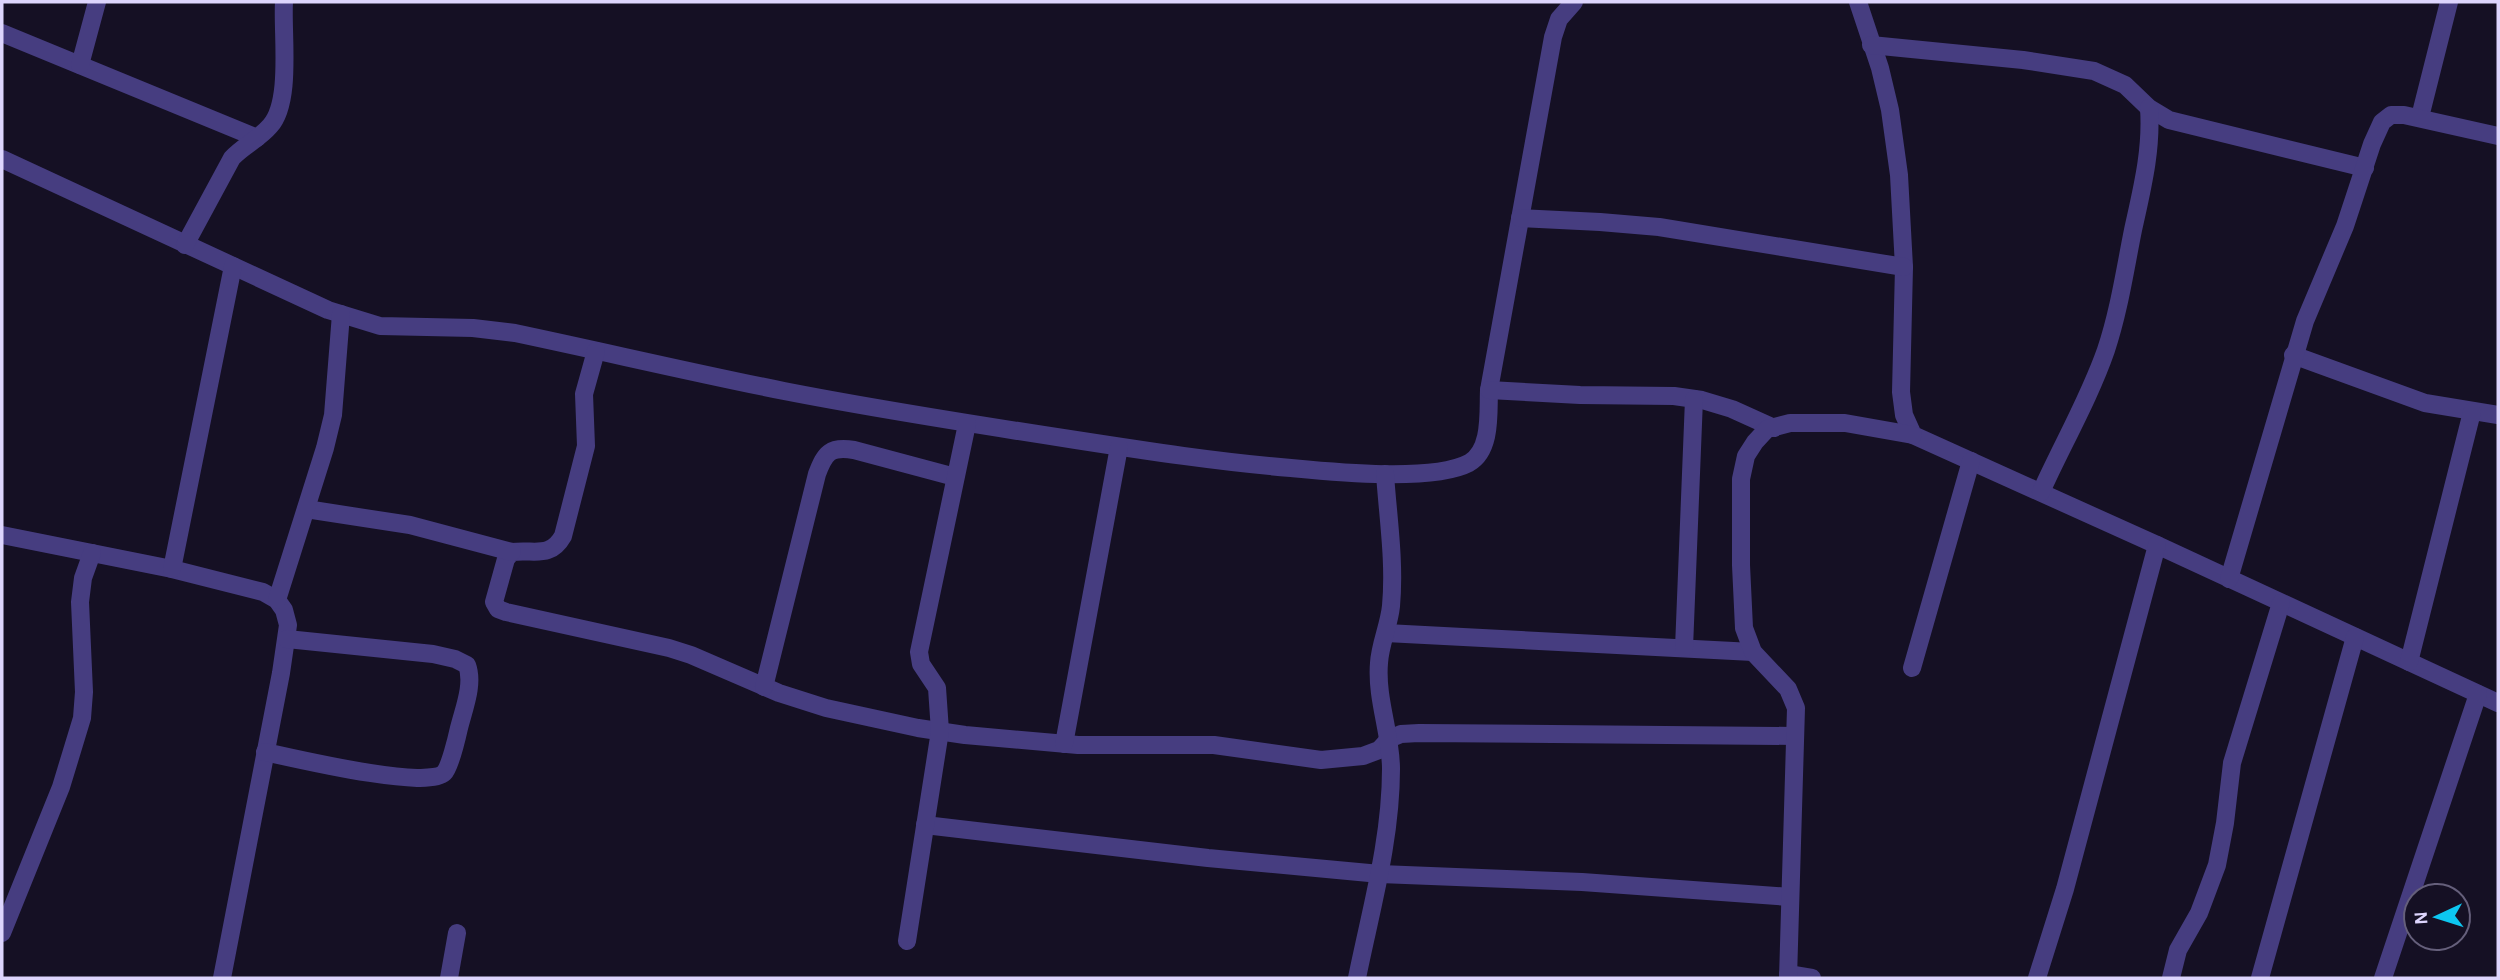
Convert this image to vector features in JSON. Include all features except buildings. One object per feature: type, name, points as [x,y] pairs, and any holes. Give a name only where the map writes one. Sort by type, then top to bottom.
[{"type":"street","points":[[80,65],[97,2]]},
{"type":"street","points":[[185,245],[232,158],[242,147],[272,125],[280,107],[284,2]]},
{"type":"street","points":[[2,159],[185,245],[341,314],[380,326],[473,328],[515,333],[784,391],[967,424],[1119,447],[1342,473],[1385,474],[1456,468],[1471,462],[1481,453],[1487,435],[1489,390],[1553,37],[1559,19],[1574,2]]},
{"type":"street","points":[[1858,2],[1890,110],[1898,164],[1904,229],[1901,392],[1904,415],[1913,435]]},
{"type":"street","points":[[2420,117],[2449,2]]},
{"type":"street","points":[[2,33],[257,138]]},
{"type":"street","points":[[1871,45],[2047,63],[2094,71],[2125,85],[2149,108],[2169,120],[2365,168]]},
{"type":"street","points":[[2041,492],[2088,394],[2106,349],[2126,270],[2146,169],[2150,141],[2149,108]]},
{"type":"street","points":[[2229,579],[2293,355],[2345,226],[2382,122],[2391,115],[2420,117],[2498,136]]},
{"type":"street","points":[[1520,218],[1659,227],[1904,267]]},
{"type":"street","points":[[172,569],[233,266]]},
{"type":"street","points":[[277,600],[333,415],[341,314]]},
{"type":"street","points":[[306,509],[410,525],[512,552],[548,551],[557,547],[563,536],[586,446],[584,394],[596,351]]},
{"type":"street","points":[[2293,355],[2404,397],[2441,407],[2498,415]]},
{"type":"street","points":[[1489,390],[1674,396],[1732,409],[1774,428]]},
{"type":"street","points":[[1684,648],[1694,400]]},
{"type":"street","points":[[2409,662],[2473,412]]},
{"type":"street","points":[[1812,978],[1788,976],[1796,708],[1788,689],[1753,652],[1744,628],[1741,478],[1746,456],[1767,429],[1790,423],[1845,423],[1913,435],[1934,447],[2041,492],[2498,703]]},
{"type":"street","points":[[907,941],[940,731],[937,688],[921,663],[919,652],[967,424]]},
{"type":"street","points":[[1064,744],[1119,447]]},
{"type":"street","points":[[764,687],[817,474],[828,453],[840,448],[854,450],[955,477]]},
{"type":"street","points":[[1912,668],[1970,461]]},
{"type":"street","points":[[1357,978],[1380,874],[1388,819],[1391,769],[1390,739],[1379,681],[1379,662],[1393,584],[1385,474]]},
{"type":"street","points":[[2,535],[172,569],[263,592],[277,600],[284,610],[288,625],[287,639],[222,978]]},
{"type":"street","points":[[2038,978],[2065,888],[2157,545]]},
{"type":"street","points":[[512,552],[506,559],[499,579],[494,602],[498,609],[669,648],[764,687],[825,708],[940,731],[1015,741],[1064,744],[1214,745],[1321,760],[1363,756],[1379,750],[1390,739],[1401,734],[1419,733],[1795,736]]},
{"type":"street","points":[[2,933],[61,787],[82,718],[84,692],[80,602],[83,578],[92,553]]},
{"type":"street","points":[[2172,978],[2178,950],[2199,913],[2217,864],[2232,763],[2281,603]]},
{"type":"street","points":[[1386,633],[1753,652]]},
{"type":"street","points":[[2260,978],[2355,637]]},
{"type":"street","points":[[265,752],[397,776],[436,778],[446,772],[471,676],[467,665],[433,654],[287,639]]},
{"type":"street","points":[[2382,978],[2478,694]]},
{"type":"street","points":[[925,825],[1208,858],[1380,874],[1582,882],[1790,897]]},
{"type":"street","points":[[449,978],[457,933]]}]
